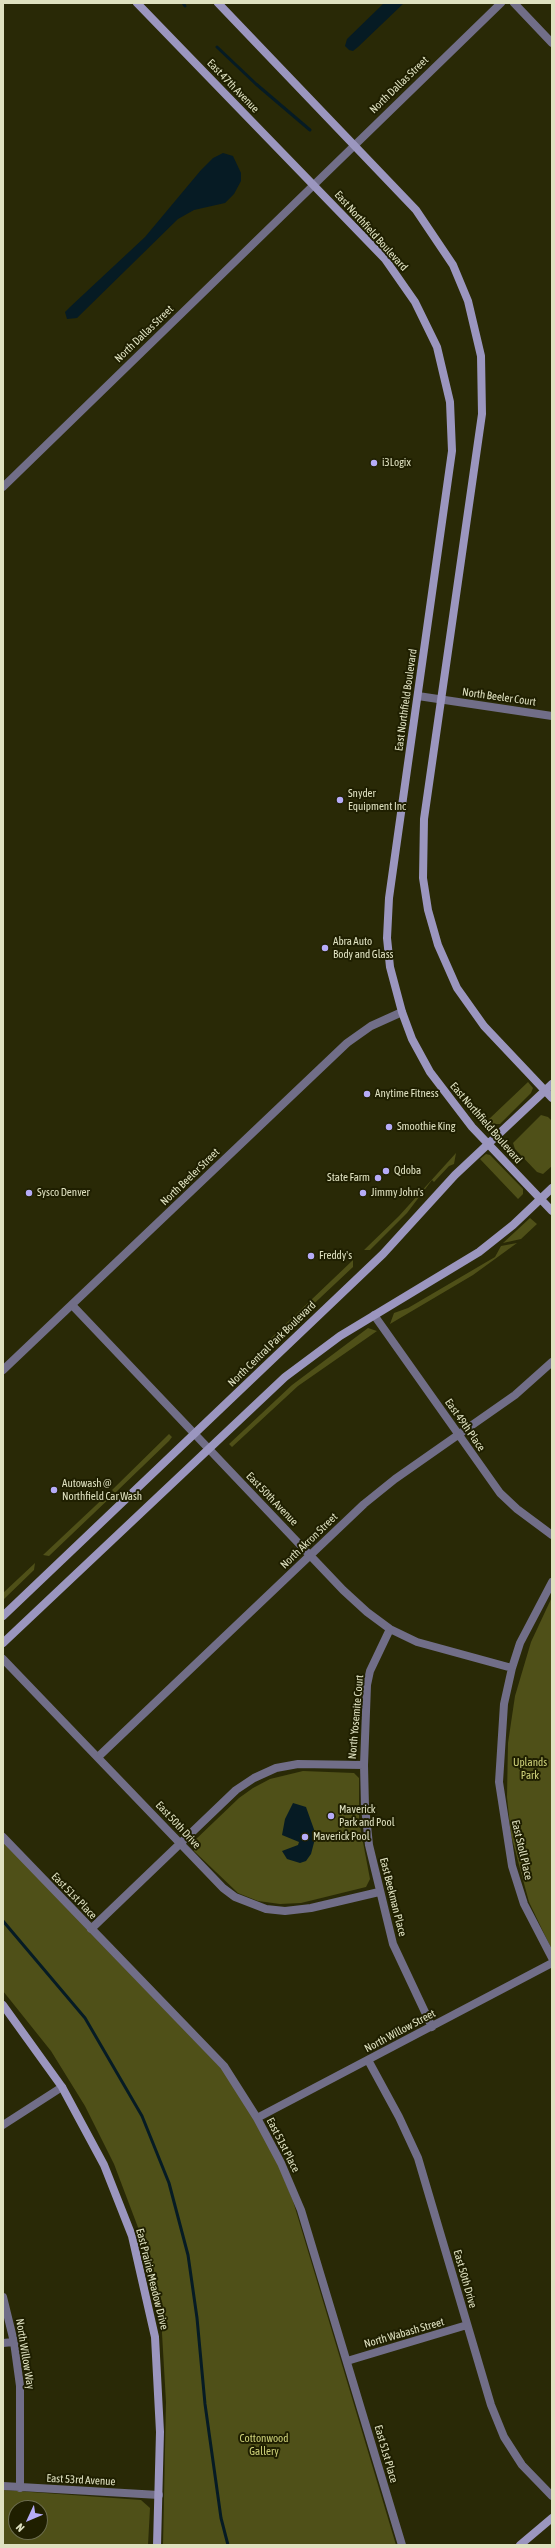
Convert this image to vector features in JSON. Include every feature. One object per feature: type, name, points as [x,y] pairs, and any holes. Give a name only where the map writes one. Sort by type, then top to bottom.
[{"type":"main road","name":"East 47th Avenue","points":[[136,3],[313,184]]},
{"type":"main road","points":[[218,3],[408,199],[440,241],[454,265],[468,301],[481,356],[482,414],[422,834],[423,878],[432,926],[445,965],[465,1000],[497,1041],[552,1098]]},
{"type":"main road","name":"East Northfield Boulevard","points":[[313,184],[385,259],[407,288],[430,332],[448,388],[452,426],[451,466],[387,918],[390,967],[402,1012],[412,1039],[430,1072],[449,1099],[488,1144],[552,1211]]},
{"type":"main road","name":"North Central Park Boulevard","points":[[3,1616],[383,1254],[444,1187],[552,1084]]},
{"type":"main road","points":[[3,1643],[208,1448],[298,1367],[374,1315],[467,1260],[504,1234],[552,1188]]},
{"type":"main road","name":"East Prairie Meadow Drive","points":[[3,2005],[62,2087],[104,2165],[132,2236],[155,2337],[160,2432],[157,2545]]},
{"type":"main road","points":[[520,2545],[552,2518]]},
{"type":"street","name":"North Dallas Street","points":[[3,487],[354,144],[501,3]]},
{"type":"street","points":[[514,3],[552,43]]},
{"type":"street","name":"North Beeler Court","points":[[418,696],[552,716]]},
{"type":"street","name":"North Beeler Street","points":[[3,1370],[347,1043],[371,1026],[402,1012]]},
{"type":"street","name":"East 50th Avenue","points":[[72,1305],[348,1595],[390,1629],[442,1650],[512,1668]]},
{"type":"street","name":"East 49th Place","points":[[374,1315],[500,1493],[517,1509],[552,1535]]},
{"type":"street","name":"North Akron Street","points":[[98,1757],[370,1499],[458,1434],[515,1395],[552,1362]]},
{"type":"street","name":"East Stoll Place","points":[[552,1582],[520,1643],[512,1668],[504,1704],[499,1782],[512,1866],[524,1904],[552,1958]]},
{"type":"street","name":"North Yosemite Court","points":[[91,1929],[236,1790],[254,1778],[276,1768],[298,1764],[364,1765],[367,1685],[370,1671],[390,1629]]},
{"type":"street","name":"East 50th Drive","points":[[3,1659],[223,1888],[248,1903],[266,1909],[285,1911],[310,1908],[379,1892]]},
{"type":"street","name":"East Beekman Place","points":[[364,1765],[364,1807],[369,1845],[379,1892],[393,1944],[432,2026]]},
{"type":"street","name":"East 51st Place","points":[[3,1837],[224,2066],[257,2118],[282,2163],[301,2210],[402,2545]]},
{"type":"street","name":"North Willow Street","points":[[257,2118],[552,1963]]},
{"type":"street","name":"East 50th Drive","points":[[368,2060],[399,2117],[418,2158],[491,2405],[504,2437],[522,2465],[552,2496]]},
{"type":"street","points":[[3,2126],[62,2087]]},
{"type":"street","name":"North Willow Way","points":[[3,2297],[14,2342],[20,2386],[20,2488]]},
{"type":"street","name":"North Wabash Street","points":[[347,2361],[467,2325]]},
{"type":"street","points":[[3,2343],[14,2342]]},
{"type":"street","name":"East 53rd Avenue","points":[[3,2486],[158,2495]]},
{"type":"green space","points":[[528,1082],[533,1088],[531,1093],[500,1124],[492,1124],[488,1120]]},
{"type":"green space","points":[[541,1115],[548,1117],[552,1121],[552,1166],[543,1174],[537,1172],[515,1149],[513,1143]]},
{"type":"green space","points":[[456,1153],[454,1164],[449,1166],[434,1182],[432,1180],[407,1213],[370,1250],[364,1250],[399,1216]]},
{"type":"green space","points":[[486,1154],[490,1155],[523,1189],[523,1194],[518,1199],[480,1159]]},
{"type":"green space","points":[[530,1218],[537,1224],[521,1239],[503,1243]]},
{"type":"green space","points":[[517,1243],[473,1275],[390,1324],[394,1313],[408,1308],[495,1257],[501,1246]]},
{"type":"green space","points":[[353,1260],[353,1267],[270,1345],[267,1342]]},
{"type":"green space","points":[[368,1328],[377,1331],[298,1386],[232,1447],[229,1444],[292,1385]]},
{"type":"green space","points":[[169,1434],[172,1437],[169,1441],[115,1493],[112,1490]]},
{"type":"green space","points":[[111,1491],[114,1494],[49,1556],[43,1555]]},
{"type":"green space","points":[[35,1563],[34,1570],[3,1600],[3,1593]]},
{"type":"green space","name":"Uplands Park","points":[[552,1597],[552,1950],[529,1902],[511,1835],[507,1797],[508,1743],[515,1696],[531,1642]]},
{"type":"green space","points":[[303,1771],[354,1773],[359,1778],[359,1821],[370,1879],[366,1887],[301,1903],[280,1904],[258,1901],[238,1893],[194,1851],[193,1842],[239,1798],[253,1788],[270,1779]]},
{"type":"green space","name":"Cottonwood Gallery","points":[[3,1841],[223,2070],[253,2117],[276,2159],[293,2201],[396,2545],[163,2545],[166,2402],[161,2316],[139,2230],[114,2164],[85,2106],[51,2051],[3,1991]]},
{"type":"green space","points":[[3,2490],[141,2500],[150,2508],[148,2545],[3,2545]]},
{"type":"water","points":[[384,3],[404,3],[358,47],[353,51],[349,50],[345,46],[347,39]]},
{"type":"water","points":[[223,153],[233,156],[241,173],[241,181],[234,194],[225,203],[194,210],[178,219],[77,318],[67,319],[65,312],[145,237],[201,170],[213,158]]},
{"type":"water","name":"Maverick Pool","points":[[293,1803],[306,1807],[316,1835],[311,1854],[306,1861],[300,1863],[287,1859],[282,1851],[298,1845],[299,1842],[282,1835],[285,1819]]},
{"type":"waterway","points":[[217,47],[256,84],[310,130]]},
{"type":"waterway","points":[[3,1921],[85,2018],[142,2116],[169,2183],[188,2255],[197,2318],[205,2404],[221,2518],[228,2545]]},
{"type":"place","name":"i3Logix","points":[[374,463]]},
{"type":"place","name":"Snyder Equipment Inc","points":[[340,800]]},
{"type":"place","name":"Abra Auto Body and Glass","points":[[325,948]]},
{"type":"place","name":"Anytime Fitness","points":[[367,1094]]},
{"type":"place","name":"Smoothie King","points":[[389,1127]]},
{"type":"place","name":"Qdoba","points":[[386,1171]]},
{"type":"place","name":"State Farm","points":[[378,1178]]},
{"type":"place","name":"Sysco Denver","points":[[29,1193]]},
{"type":"place","name":"Jimmy John's","points":[[363,1193]]},
{"type":"place","name":"Freddy's","points":[[311,1256]]},
{"type":"place","name":"Autowash @ Northfield Car Wash","points":[[54,1490]]},
{"type":"place","name":"Maverick Park and Pool","points":[[331,1816]]},
{"type":"place","name":"Maverick Pool","points":[[305,1837]]}]
